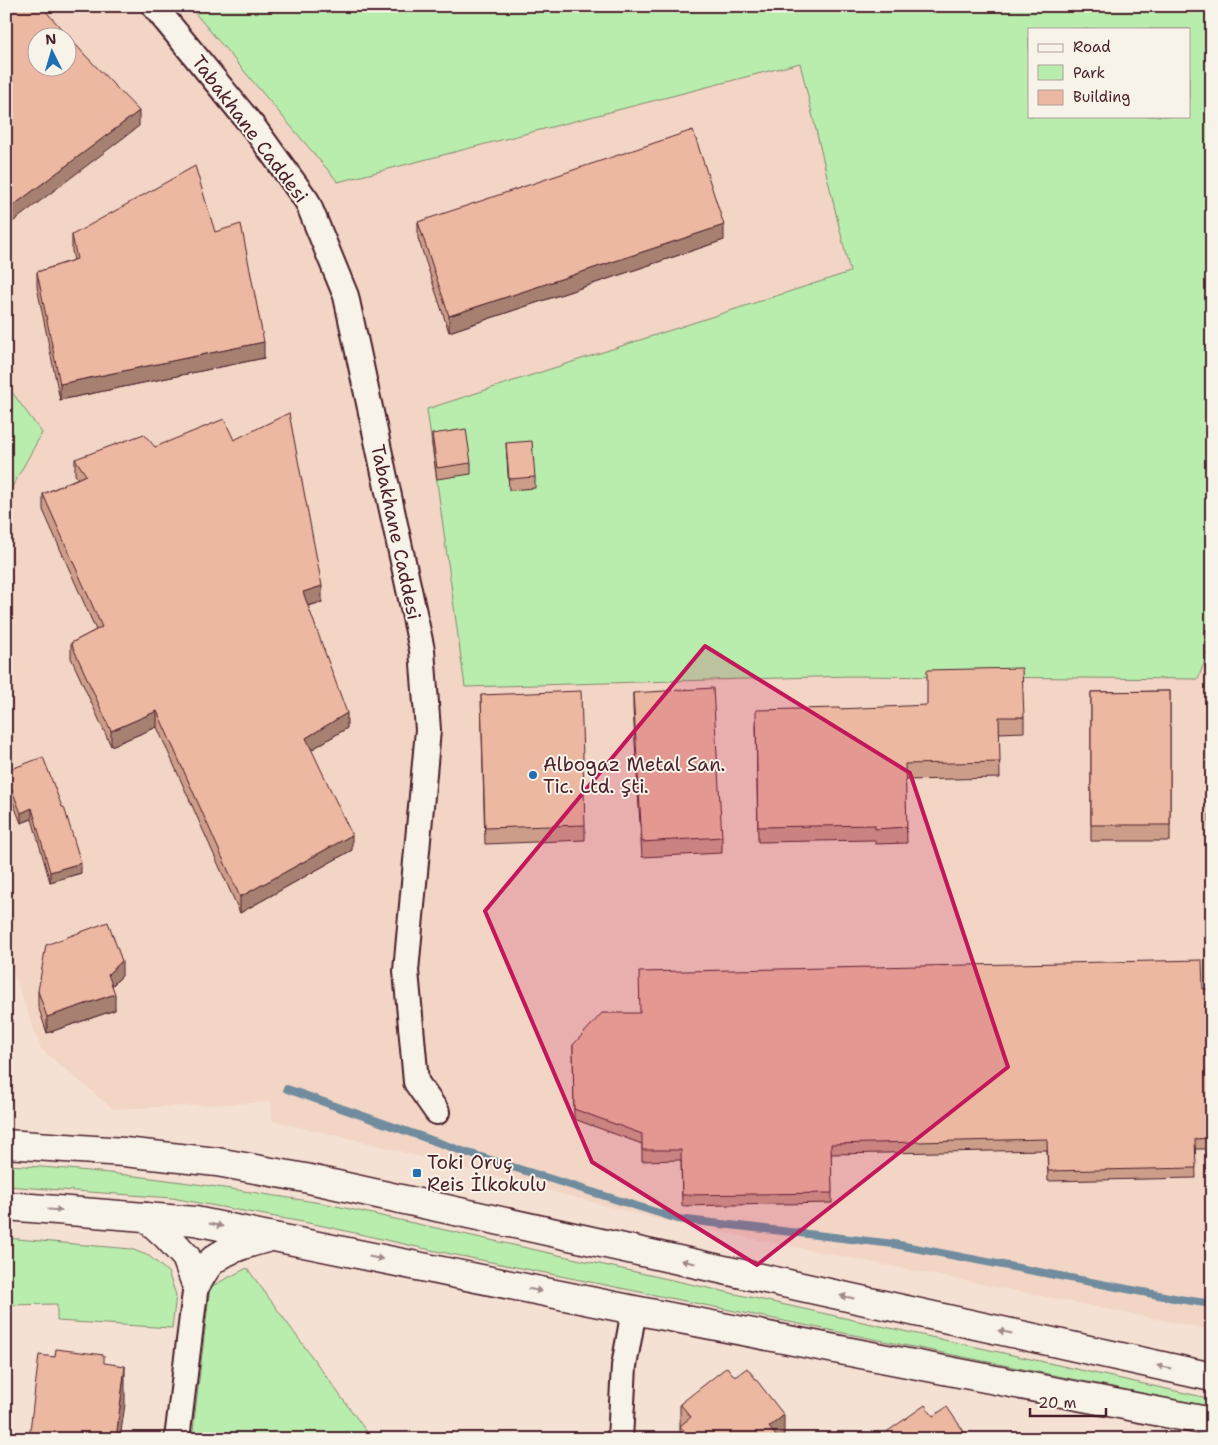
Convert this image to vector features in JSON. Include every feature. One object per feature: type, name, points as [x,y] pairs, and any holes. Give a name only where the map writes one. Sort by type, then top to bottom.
[{"type":"main road","points":[[6,1144],[124,1152],[208,1161],[304,1178],[1212,1377]]},
{"type":"main road","points":[[6,1206],[195,1221],[634,1310],[1212,1422]]},
{"type":"main road","points":[[146,1217],[186,1256],[196,1284]]},
{"type":"main road","points":[[196,1284],[208,1265],[215,1260],[240,1246],[272,1237]]},
{"type":"street","name":"Tabakhane Caddesi","points":[[154,6],[255,129],[307,201],[346,296],[422,650],[428,730],[406,971],[416,1082],[436,1112]]},
{"type":"street","points":[[176,1439],[196,1284]]},
{"type":"street","points":[[620,1439],[624,1366],[634,1310]]},
{"type":"highlighted area","points":[[705,646],[910,773],[1008,1067],[757,1265],[592,1162],[485,911]]},
{"type":"shaded area","points":[[6,6],[1212,6],[1212,1330],[664,1221],[365,1142],[273,1121],[271,1102],[113,1109],[41,1049],[6,953],[6,498],[42,433],[6,384]]},
{"type":"green space","points":[[189,6],[1212,6],[1212,642],[1198,679],[851,676],[465,687],[427,409],[850,272],[800,63],[338,182]]},
{"type":"green space","points":[[6,384],[42,433],[6,498]]},
{"type":"green space","points":[[6,1165],[127,1175],[327,1204],[1212,1399],[1212,1407],[431,1250],[319,1225],[172,1198],[6,1186]]},
{"type":"green space","points":[[6,1238],[131,1249],[149,1256],[168,1272],[176,1295],[172,1328],[57,1321],[57,1304],[6,1305]]},
{"type":"green space","points":[[247,1268],[372,1439],[192,1439],[210,1287]]},
{"type":"building","points":[[13,6],[41,6],[61,28],[28,28],[28,78],[78,78],[78,47],[139,111],[6,211],[6,11]]},
{"type":"building","points":[[693,130],[724,225],[449,316],[418,222]]},
{"type":"building","points":[[195,166],[215,232],[241,224],[264,342],[60,384],[37,272],[77,259],[72,235]]},
{"type":"building","points":[[289,413],[322,586],[303,592],[347,713],[306,738],[352,835],[240,897],[157,711],[111,731],[71,643],[102,627],[43,494],[86,475],[75,459],[144,434],[155,447],[224,419],[234,440]]},
{"type":"building","points":[[466,429],[471,463],[437,468],[432,434]]},
{"type":"building","points":[[532,441],[535,477],[509,479],[506,443]]},
{"type":"building","points":[[1206,630],[1212,630],[1212,654],[1206,653]]},
{"type":"building","points":[[1022,668],[1024,717],[999,717],[1000,762],[905,764],[907,827],[875,829],[875,825],[758,827],[756,710],[927,705],[927,670]]},
{"type":"building","points":[[713,688],[722,837],[642,842],[633,693]]},
{"type":"building","name":"Albogaz Metal San. Tic. Ltd. Şti.","points":[[581,691],[585,825],[485,828],[481,695]]},
{"type":"building","points":[[1170,691],[1170,825],[1091,825],[1091,692]]},
{"type":"building","points":[[1207,708],[1212,708],[1212,824],[1209,824]]},
{"type":"building","points":[[43,757],[62,807],[64,807],[81,863],[50,872],[32,808],[21,813],[6,775],[6,771]]},
{"type":"building","points":[[108,922],[122,961],[108,974],[115,994],[47,1017],[38,991],[46,945]]},
{"type":"building","points":[[1202,960],[1203,989],[1212,989],[1212,1138],[1195,1139],[1196,1168],[1048,1171],[1047,1139],[831,1144],[832,1193],[682,1195],[681,1150],[642,1150],[642,1134],[574,1109],[573,1045],[602,1013],[640,1013],[639,972]]},
{"type":"building","points":[[56,1349],[104,1355],[104,1363],[125,1366],[116,1439],[29,1439],[39,1355],[55,1357]]},
{"type":"building","points":[[727,1367],[735,1377],[747,1368],[784,1415],[769,1427],[776,1436],[772,1439],[691,1439],[680,1426],[691,1417],[680,1404]]},
{"type":"building","points":[[925,1405],[933,1416],[947,1407],[969,1439],[878,1438]]},
{"type":"waterway","points":[[287,1089],[465,1152],[678,1219],[894,1244],[1212,1304]]},
{"type":"place","name":"Albogaz Metal San. Tic. Ltd. Şti.","points":[[533,775]]},
{"type":"place","name":"Toki Oruç Reis İlkokulu","points":[[417,1173]]}]
